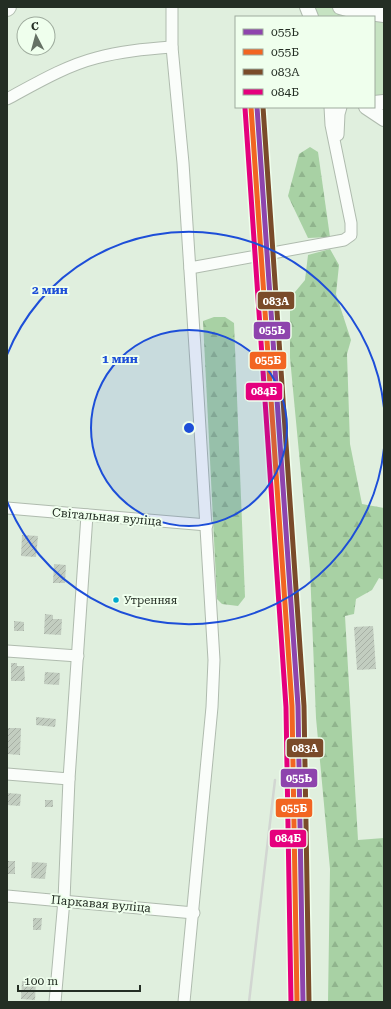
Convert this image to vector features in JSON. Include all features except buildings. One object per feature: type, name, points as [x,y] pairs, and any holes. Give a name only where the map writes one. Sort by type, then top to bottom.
[{"type":"main road","points":[[340,7],[381,14]]},
{"type":"main road","points":[[366,16],[381,14]]},
{"type":"main road","points":[[368,108],[384,119]]},
{"type":"street","points":[[172,7],[172,47],[190,268],[207,525],[214,660],[212,707],[194,912],[184,1002]]},
{"type":"street","points":[[7,99],[52,76],[95,58],[129,51],[172,47]]},
{"type":"street","points":[[190,268],[344,240],[349,237],[352,233],[351,223],[338,152],[331,125],[330,108]]},
{"type":"street","points":[[338,152],[339,114],[341,108]]},
{"type":"street","name":"Світальная вуліца","points":[[7,508],[207,525]]},
{"type":"street","points":[[55,1002],[64,900],[69,779],[87,515]]},
{"type":"street","points":[[7,651],[78,656]]},
{"type":"street","points":[[7,774],[69,779]]},
{"type":"street","name":"Паркавая вуліца","points":[[7,896],[194,912]]},
{"type":"green space","points":[[312,7],[335,8],[339,10],[344,16],[315,16]]},
{"type":"green space","points":[[375,21],[384,22],[384,95],[375,96]]},
{"type":"green space","points":[[310,147],[318,152],[330,237],[308,238],[288,196],[299,154]]},
{"type":"green space","points":[[330,249],[339,265],[336,294],[351,340],[347,354],[350,444],[362,504],[384,508],[384,580],[379,578],[372,590],[356,599],[354,614],[345,616],[358,840],[384,838],[384,1002],[328,1002],[330,869],[316,718],[310,569],[290,358],[290,298],[305,280],[308,255]]},
{"type":"green space","points":[[214,317],[225,317],[234,323],[245,597],[238,606],[222,604],[217,599],[203,321]]},
{"type":"railway","points":[[249,1002],[275,780]]},
{"type":"railway","points":[[302,1002],[303,983]]},
{"type":"transit line","name":"084Б","points":[[245,108],[286,707],[291,1002]]},
{"type":"transit line","name":"055Б","points":[[251,108],[292,706],[297,1002]]},
{"type":"transit line","name":"055Ь","points":[[257,108],[298,706],[303,1002]]},
{"type":"transit line","name":"083А","points":[[263,108],[304,706],[309,1002]]},
{"type":"place","name":"Утренняя","points":[[116,600]]}]
